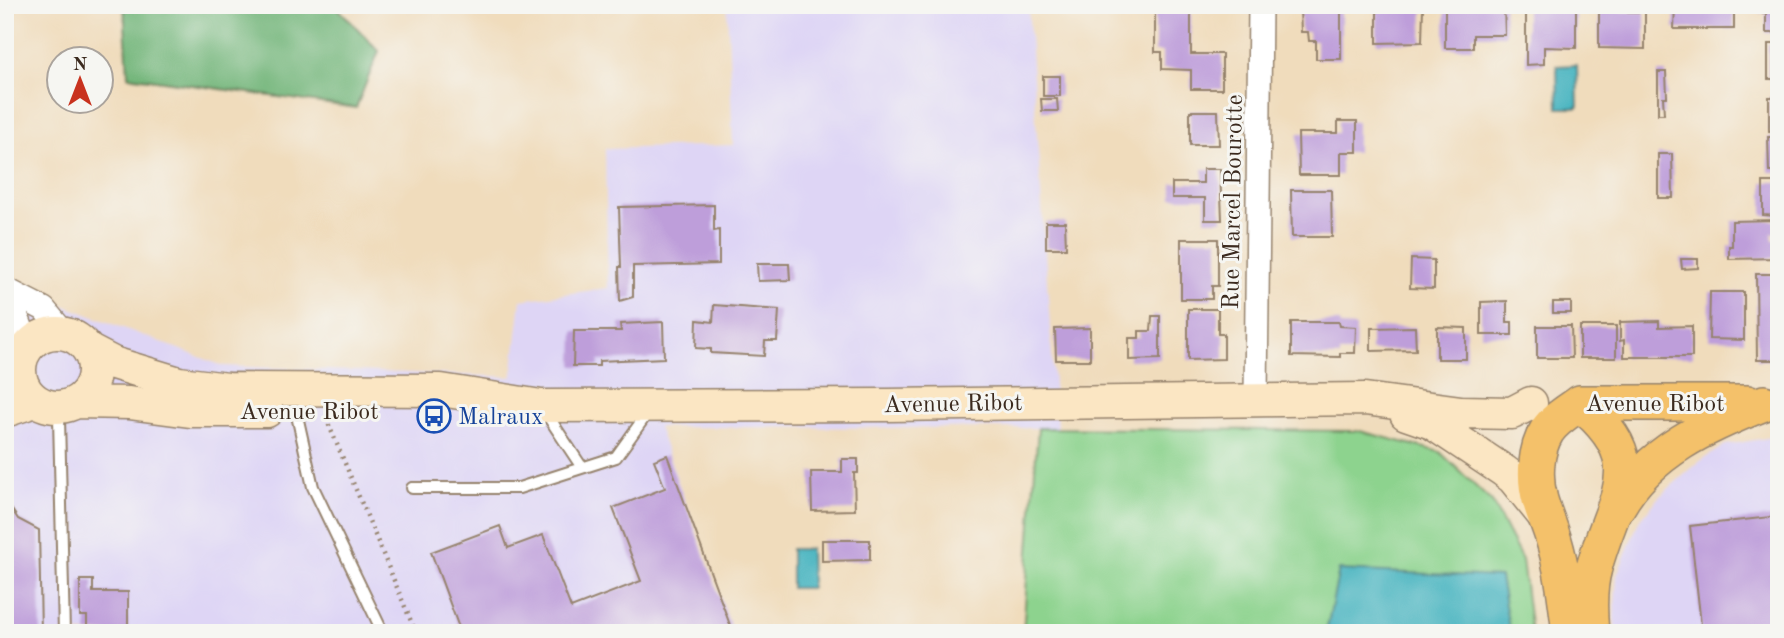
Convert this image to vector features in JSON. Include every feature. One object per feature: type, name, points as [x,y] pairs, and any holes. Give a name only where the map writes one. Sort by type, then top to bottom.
[{"type":"main road","points":[[1570,633],[1560,566],[1539,498],[1537,473],[1539,451],[1547,431],[1562,415],[1580,403],[1598,417],[1611,433],[1620,453],[1623,470],[1620,489],[1600,547],[1590,589],[1591,633]]},
{"type":"main road","name":"Avenue Ribot","points":[[1580,403],[1771,403]]},
{"type":"main road","points":[[1609,524],[1636,481],[1671,448],[1708,426],[1771,403]]},
{"type":"street","name":"Rue Marcel Bourotte","points":[[1256,399],[1260,5]]},
{"type":"street","points":[[5,289],[44,309],[76,342],[93,364],[93,379],[87,392],[58,403],[25,390],[17,362],[24,332],[18,315],[5,301]]},
{"type":"street","points":[[17,362],[37,339],[50,334],[76,342]]},
{"type":"street","name":"Avenue Ribot","points":[[76,342],[113,363],[178,383],[228,389],[441,390],[541,406],[1365,399],[1407,389],[1492,391],[1531,403],[1580,403]]},
{"type":"street","name":"Avenue Ribot","points":[[1365,399],[1433,423],[1513,478],[1547,520]]},
{"type":"street","name":"Avenue Ribot","points":[[5,411],[58,403],[129,403],[190,411],[502,413],[541,406]]},
{"type":"lane","points":[[58,403],[64,633]]},
{"type":"lane","points":[[412,488],[519,488],[616,457],[653,405]]},
{"type":"lane","points":[[541,406],[581,466]]},
{"type":"lane","points":[[309,411],[313,487],[383,633]]},
{"type":"path","points":[[309,411],[416,633]]},
{"type":"shaded area","points":[[727,5],[1028,5],[1057,428],[658,427],[733,633],[5,633],[5,283],[223,366],[512,377],[521,300],[608,288],[605,149],[733,145]]},
{"type":"shaded area","points":[[1779,436],[1779,633],[1616,633],[1614,618],[1617,575],[1639,521],[1661,495],[1699,462],[1725,445]]},
{"type":"green space","points":[[124,5],[335,5],[379,51],[356,108],[128,76]]},
{"type":"green space","points":[[1038,428],[1360,431],[1440,452],[1492,502],[1522,560],[1531,633],[1023,633]]},
{"type":"water","points":[[1577,65],[1578,108],[1558,108],[1557,66]]},
{"type":"water","points":[[791,549],[810,549],[811,588],[791,588]]},
{"type":"water","points":[[1339,570],[1500,577],[1510,633],[1326,633]]},
{"type":"building","points":[[1155,5],[1191,5],[1191,54],[1222,54],[1222,89],[1191,89],[1191,70],[1162,69],[1162,52],[1155,52]]},
{"type":"building","points":[[1445,5],[1504,5],[1505,35],[1473,35],[1473,48],[1445,48]]},
{"type":"building","points":[[1675,5],[1734,5],[1734,29],[1674,29]]},
{"type":"building","points":[[1759,5],[1779,5],[1779,33],[1766,33],[1766,13],[1759,13]]},
{"type":"building","points":[[1377,7],[1423,7],[1422,42],[1377,43]]},
{"type":"building","points":[[1341,8],[1341,59],[1316,59],[1316,41],[1309,41],[1308,32],[1301,32],[1300,9]]},
{"type":"building","points":[[1526,8],[1576,8],[1576,48],[1544,47],[1544,64],[1526,65]]},
{"type":"building","points":[[1599,11],[1645,12],[1645,49],[1599,48]]},
{"type":"building","points":[[1768,44],[1779,44],[1779,79],[1768,79]]},
{"type":"building","points":[[1658,72],[1666,72],[1667,97],[1663,97],[1664,114],[1658,114]]},
{"type":"building","points":[[1043,76],[1060,76],[1060,96],[1043,96]]},
{"type":"building","points":[[1769,97],[1779,97],[1779,131],[1769,131]]},
{"type":"building","points":[[1041,99],[1057,99],[1058,111],[1042,111]]},
{"type":"building","points":[[1190,111],[1218,111],[1219,145],[1190,145]]},
{"type":"building","points":[[1338,121],[1357,121],[1357,152],[1341,152],[1341,175],[1299,175],[1298,133],[1338,133]]},
{"type":"building","points":[[1768,137],[1779,137],[1779,172],[1769,172]]},
{"type":"building","points":[[1658,154],[1672,154],[1673,198],[1658,198]]},
{"type":"building","points":[[1203,169],[1220,169],[1222,220],[1205,220],[1205,198],[1172,198],[1172,183],[1203,183]]},
{"type":"building","points":[[1763,182],[1779,182],[1779,216],[1763,215]]},
{"type":"building","points":[[1291,190],[1331,190],[1332,237],[1292,237]]},
{"type":"building","points":[[714,205],[714,231],[719,230],[719,264],[633,266],[633,297],[620,301],[619,207]]},
{"type":"building","points":[[1775,220],[1776,233],[1772,233],[1773,240],[1779,240],[1779,258],[1729,259],[1732,221]]},
{"type":"building","points":[[1046,222],[1065,222],[1066,248],[1046,248]]},
{"type":"building","points":[[1181,239],[1218,239],[1218,286],[1212,286],[1212,299],[1181,299]]},
{"type":"building","points":[[1411,259],[1434,260],[1434,289],[1410,288]]},
{"type":"building","points":[[1681,259],[1698,259],[1698,268],[1682,269]]},
{"type":"building","points":[[757,264],[789,264],[790,280],[758,281]]},
{"type":"building","points":[[1756,274],[1775,274],[1775,313],[1779,313],[1779,360],[1757,360]]},
{"type":"building","points":[[1710,292],[1744,292],[1744,340],[1709,339]]},
{"type":"building","points":[[1507,301],[1507,322],[1512,322],[1512,335],[1481,335],[1481,302]]},
{"type":"building","points":[[1553,302],[1571,302],[1571,313],[1553,313]]},
{"type":"building","points":[[714,305],[779,310],[777,341],[765,341],[764,356],[711,353],[711,349],[696,348],[697,320],[713,322]]},
{"type":"building","points":[[1188,309],[1218,309],[1218,334],[1224,334],[1224,359],[1188,360]]},
{"type":"building","points":[[1152,316],[1160,316],[1160,359],[1129,360],[1129,338],[1139,338],[1139,331],[1151,331]]},
{"type":"building","points":[[1659,321],[1659,327],[1692,326],[1692,357],[1624,357],[1624,340],[1620,341],[1620,322]]},
{"type":"building","points":[[663,322],[664,358],[599,361],[599,366],[573,366],[574,331],[621,331],[620,324]]},
{"type":"building","points":[[1291,322],[1339,322],[1340,326],[1356,327],[1355,353],[1340,353],[1340,357],[1291,356]]},
{"type":"building","points":[[1537,326],[1571,326],[1572,358],[1537,358]]},
{"type":"building","points":[[1580,326],[1616,326],[1616,358],[1580,358]]},
{"type":"building","points":[[1415,327],[1416,350],[1371,351],[1371,328]]},
{"type":"building","points":[[1437,327],[1466,328],[1466,359],[1437,359]]},
{"type":"building","points":[[1090,328],[1090,360],[1056,360],[1055,329]]},
{"type":"building","points":[[667,455],[733,633],[461,633],[431,552],[500,526],[508,548],[543,535],[571,608],[641,581],[613,508],[665,488],[654,460]]},
{"type":"building","points":[[842,459],[858,459],[858,473],[854,473],[855,510],[812,511],[811,472],[842,472]]},
{"type":"building","points":[[5,499],[18,519],[39,530],[41,633],[5,633]]},
{"type":"building","points":[[1779,516],[1779,633],[1702,633],[1690,526]]},
{"type":"building","points":[[822,540],[870,540],[870,560],[822,561]]},
{"type":"building","points":[[80,580],[93,580],[93,592],[128,592],[128,633],[87,633],[87,616],[80,616]]},
{"type":"place","name":"Malraux","points":[[434,416]]}]
